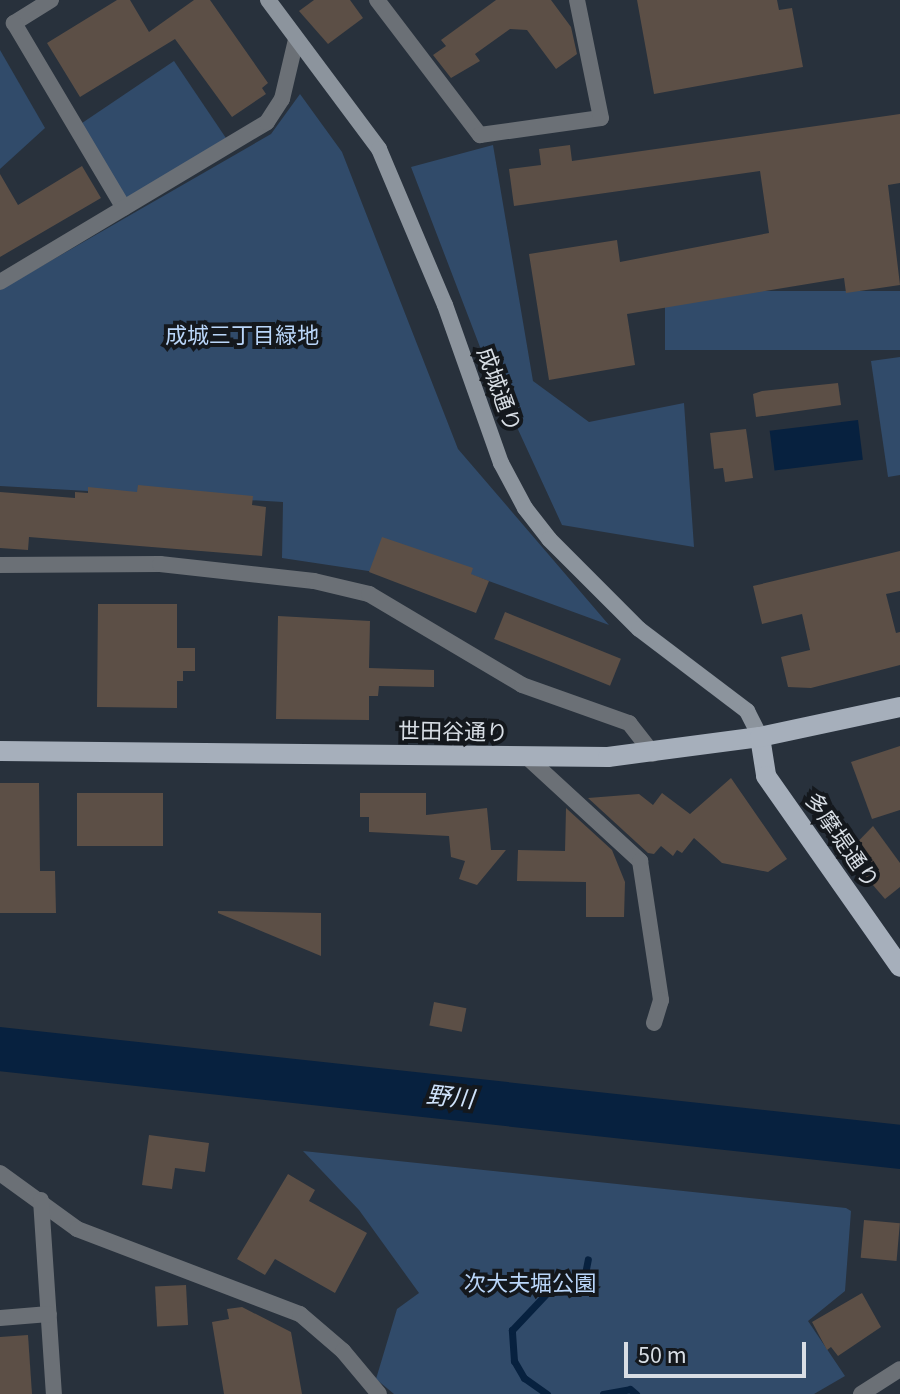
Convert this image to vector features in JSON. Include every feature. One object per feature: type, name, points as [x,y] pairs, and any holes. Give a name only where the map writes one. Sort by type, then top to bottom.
[{"type":"main road","name":"世田谷通り","points":[[0,751],[527,757],[653,754],[760,737],[900,707]]},
{"type":"main road","name":"多摩堤通り","points":[[760,737],[766,776],[900,967]]},
{"type":"street","points":[[51,0],[14,23],[124,208]]},
{"type":"street","name":"成城通り","points":[[268,0],[379,149],[445,305],[501,463],[525,508],[549,539],[639,629],[747,711],[760,737]]},
{"type":"street","points":[[377,0],[480,135],[601,118],[577,0]]},
{"type":"street","points":[[0,282],[267,122],[282,99],[296,40]]},
{"type":"street","points":[[0,565],[160,564],[314,581],[369,594],[522,685],[629,723],[653,754]]},
{"type":"street","points":[[527,757],[640,861],[661,1000],[654,1023]]},
{"type":"street","points":[[0,1173],[77,1229],[300,1314],[343,1351],[379,1394]]},
{"type":"street","points":[[41,1200],[54,1394]]},
{"type":"street","points":[[0,1318],[49,1314]]},
{"type":"street","points":[[861,1394],[900,1369]]},
{"type":"green space","points":[[0,50],[45,128],[0,169]]},
{"type":"green space","points":[[174,61],[230,145],[133,211],[76,127]]},
{"type":"green space","name":"成城三丁目緑地","points":[[300,94],[342,152],[458,449],[609,625],[390,545],[375,572],[282,558],[283,502],[0,486],[0,290],[271,134]]},
{"type":"green space","points":[[493,145],[533,381],[589,422],[684,403],[694,547],[562,525],[480,347],[411,167]]},
{"type":"green space","points":[[665,291],[900,291],[900,350],[665,350]]},
{"type":"green space","points":[[900,357],[900,475],[888,477],[871,361]]},
{"type":"green space","name":"次大夫堀公園","points":[[303,1151],[846,1208],[851,1211],[845,1291],[808,1321],[845,1376],[814,1394],[394,1394],[376,1379],[397,1309],[419,1293],[359,1210]]},
{"type":"shaded area","points":[[858,420],[863,460],[775,471],[770,431]]},
{"type":"building","points":[[117,0],[130,0],[149,32],[194,0],[210,0],[268,83],[262,88],[266,94],[232,117],[175,39],[80,97],[47,43]]},
{"type":"building","points":[[314,0],[350,0],[363,18],[328,44],[299,11]]},
{"type":"building","points":[[496,0],[551,0],[571,27],[577,54],[556,69],[527,30],[510,29],[475,54],[480,61],[451,78],[433,55],[446,46],[441,40]]},
{"type":"building","points":[[637,0],[777,0],[779,10],[792,8],[803,67],[654,94]]},
{"type":"building","points":[[900,114],[900,183],[888,185],[900,285],[846,293],[844,278],[627,314],[635,365],[549,380],[529,254],[617,240],[620,262],[769,233],[760,171],[514,206],[509,169],[541,165],[539,149],[570,145],[572,161]]},
{"type":"building","points":[[82,166],[101,198],[0,257],[0,174],[18,205]]},
{"type":"building","points":[[838,383],[841,405],[756,417],[753,394]]},
{"type":"building","points":[[746,429],[753,478],[725,482],[723,468],[714,469],[710,433]]},
{"type":"building","points":[[138,485],[253,496],[252,505],[266,507],[262,556],[29,537],[28,550],[0,548],[0,492],[75,498],[75,492],[88,493],[88,487],[137,492]]},
{"type":"building","points":[[382,537],[473,568],[471,574],[489,581],[476,613],[369,572]]},
{"type":"building","points":[[900,551],[900,591],[886,594],[896,633],[900,632],[900,665],[811,688],[788,687],[781,657],[810,650],[802,614],[762,624],[753,586]]},
{"type":"building","points":[[98,604],[177,604],[177,648],[195,648],[195,671],[183,671],[183,681],[177,681],[177,708],[97,707]]},
{"type":"building","points":[[505,612],[621,659],[610,686],[494,639]]},
{"type":"building","points":[[278,616],[370,621],[369,668],[434,670],[434,687],[379,686],[378,696],[369,696],[369,720],[276,719]]},
{"type":"building","points":[[900,746],[900,810],[872,819],[851,762]]},
{"type":"building","points":[[731,778],[787,859],[768,872],[722,863],[694,838],[682,853],[677,850],[673,856],[661,846],[654,854],[648,853],[588,798],[639,794],[653,805],[662,793],[690,814]]},
{"type":"building","points":[[0,783],[39,783],[40,871],[55,871],[56,913],[0,913]]},
{"type":"building","points":[[77,793],[163,793],[163,846],[77,846]]},
{"type":"building","points":[[360,793],[426,793],[426,815],[487,808],[491,850],[506,850],[477,885],[459,879],[465,861],[451,857],[449,836],[369,832],[369,817],[360,817]]},
{"type":"building","points":[[566,808],[612,850],[625,882],[624,917],[586,917],[586,882],[517,881],[518,850],[565,851]]},
{"type":"building","points":[[873,826],[900,863],[900,887],[885,899],[846,854]]},
{"type":"building","points":[[218,913],[321,913],[321,956]]},
{"type":"building","points":[[434,1002],[466,1008],[462,1032],[429,1026]]},
{"type":"building","points":[[149,1135],[209,1143],[205,1172],[175,1168],[172,1189],[142,1185]]},
{"type":"building","points":[[288,1174],[315,1190],[309,1201],[367,1233],[335,1293],[275,1259],[265,1275],[237,1259]]},
{"type":"building","points":[[864,1220],[900,1223],[897,1261],[861,1258]]},
{"type":"building","points":[[186,1285],[188,1325],[157,1327],[155,1287]]},
{"type":"building","points":[[862,1293],[881,1327],[838,1356],[831,1347],[827,1350],[812,1322]]},
{"type":"building","points":[[242,1307],[291,1332],[302,1394],[224,1394],[212,1322],[229,1319],[227,1309]]},
{"type":"building","points":[[28,1335],[32,1394],[0,1394],[0,1337]]},
{"type":"waterway","name":"野川","points":[[0,1049],[900,1147]]},
{"type":"waterway","points":[[547,1394],[524,1378],[514,1361],[512,1330],[547,1293],[584,1279],[588,1259]]},
{"type":"waterway","points":[[603,1394],[630,1389],[636,1394]]}]
